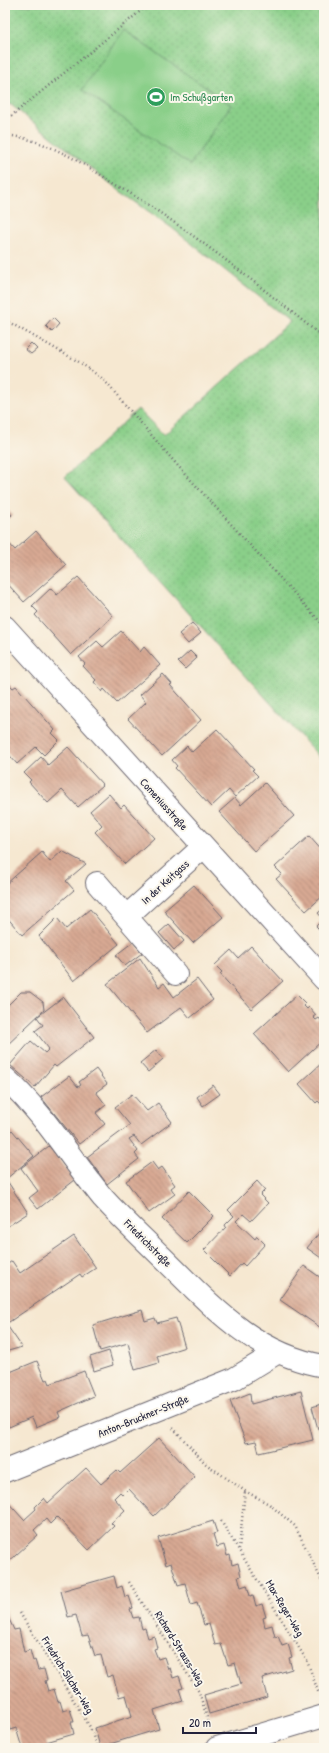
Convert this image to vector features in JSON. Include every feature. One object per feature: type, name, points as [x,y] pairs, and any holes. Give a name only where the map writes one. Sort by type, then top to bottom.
[{"type":"street","name":"Comeniusstraße","points":[[5,628],[324,979]]},
{"type":"street","name":"In der Keitgass","points":[[127,916],[203,847]]},
{"type":"street","points":[[97,883],[176,974]]},
{"type":"street","name":"Friedrichstraße","points":[[5,1078],[30,1103],[104,1198],[220,1314],[247,1335],[278,1352],[312,1364],[324,1366]]},
{"type":"street","name":"Anton-Bruckner-Straße","points":[[5,1471],[234,1379],[278,1352]]},
{"type":"street","points":[[215,1741],[322,1705]]},
{"type":"path","points":[[5,121],[148,5]]},
{"type":"path","points":[[5,135],[34,141],[64,153],[126,190],[195,237],[324,338]]},
{"type":"path","points":[[5,320],[79,362],[103,379],[178,466],[324,626]]},
{"type":"path","points":[[162,1408],[166,1419],[206,1464],[245,1491],[269,1504],[295,1526],[324,1585]]},
{"type":"path","points":[[239,1549],[245,1491]]},
{"type":"path","name":"Max-Reger-Weg","points":[[221,1520],[307,1661],[322,1705]]},
{"type":"path","name":"Richard-Strauss-Weg","points":[[129,1582],[199,1692],[215,1741]]},
{"type":"path","name":"Friedrich-Silcher-Weg","points":[[20,1613],[90,1727],[97,1748]]},
{"type":"green space","points":[[5,5],[324,5],[324,762],[65,477],[138,409],[164,435],[290,322],[172,228],[120,191],[10,104],[5,108]]},
{"type":"green space","name":"Im Schußgarten","points":[[123,30],[231,105],[190,165],[82,90]]},
{"type":"building","points":[[53,318],[59,324],[52,332],[46,326]]},
{"type":"building","points":[[31,343],[37,349],[31,354],[25,349]]},
{"type":"building","points":[[5,507],[12,515],[5,521]]},
{"type":"building","points":[[36,531],[66,565],[24,602],[5,581],[5,539],[15,550]]},
{"type":"building","points":[[78,577],[113,616],[71,655],[35,615],[38,612],[32,606],[51,588],[57,595]]},
{"type":"building","points":[[192,623],[201,633],[188,644],[179,634]]},
{"type":"building","points":[[121,631],[140,652],[144,647],[160,665],[117,703],[104,689],[102,692],[94,682],[96,680],[83,666],[85,664],[79,657],[97,641],[103,647]]},
{"type":"building","points":[[190,651],[197,658],[185,669],[178,662]]},
{"type":"building","points":[[163,674],[172,684],[170,685],[201,720],[162,756],[128,719],[146,702],[140,695]]},
{"type":"building","points":[[8,683],[13,688],[16,686],[55,730],[52,733],[59,740],[44,755],[36,747],[17,764],[5,750],[5,685]]},
{"type":"building","points":[[217,729],[254,769],[252,770],[258,776],[235,797],[229,790],[211,807],[175,768],[177,766],[172,760],[187,746],[192,752]]},
{"type":"building","points":[[68,747],[103,785],[78,807],[62,790],[48,803],[29,782],[31,780],[24,773],[41,757],[48,765]]},
{"type":"building","points":[[265,783],[294,816],[254,851],[219,812],[235,798],[241,805]]},
{"type":"building","points":[[109,794],[121,808],[124,805],[154,838],[125,864],[95,832],[102,825],[90,811]]},
{"type":"building","points":[[309,836],[324,853],[324,895],[306,911],[276,879],[282,874],[275,867]]},
{"type":"building","points":[[62,851],[86,864],[66,881],[74,890],[22,935],[5,915],[5,885],[42,852],[50,862]]},
{"type":"building","points":[[194,885],[223,917],[193,943],[164,911]]},
{"type":"building","points":[[324,908],[324,934],[316,926],[323,919],[318,913]]},
{"type":"building","points":[[90,909],[119,944],[74,981],[39,936],[57,918],[66,929]]},
{"type":"building","points":[[169,924],[184,941],[174,950],[159,933]]},
{"type":"building","points":[[133,942],[142,953],[125,966],[116,955]]},
{"type":"building","points":[[251,946],[283,981],[251,1009],[220,974],[222,972],[215,965],[231,950],[238,958]]},
{"type":"building","points":[[140,958],[159,987],[164,983],[174,997],[197,979],[213,1000],[190,1018],[181,1007],[147,1033],[107,984]]},
{"type":"building","points":[[21,992],[30,992],[43,1002],[44,1010],[5,1047],[5,1008]]},
{"type":"building","points":[[297,995],[306,1004],[304,1006],[307,1009],[309,1007],[316,1015],[313,1017],[316,1020],[319,1018],[324,1024],[324,1039],[288,1072],[254,1034]]},
{"type":"building","points":[[63,997],[94,1037],[56,1067],[54,1065],[35,1087],[10,1065],[31,1041],[45,1053],[49,1049],[35,1031],[43,1025],[37,1017]]},
{"type":"building","points":[[156,1050],[163,1059],[148,1072],[140,1063]]},
{"type":"building","points":[[324,1061],[324,1107],[318,1101],[316,1103],[299,1084]]},
{"type":"building","points":[[96,1069],[107,1084],[96,1092],[106,1105],[96,1113],[105,1124],[79,1144],[41,1097],[69,1076],[78,1087],[81,1085],[79,1082]]},
{"type":"building","points":[[213,1085],[220,1094],[203,1106],[197,1097]]},
{"type":"building","points":[[132,1094],[147,1111],[158,1103],[172,1122],[141,1145],[134,1136],[129,1139],[138,1151],[135,1154],[139,1159],[107,1184],[87,1157],[130,1125],[115,1107]]},
{"type":"building","points":[[5,1099],[9,1103],[5,1108]]},
{"type":"building","points":[[12,1130],[34,1156],[6,1179],[28,1213],[5,1228],[5,1136]]},
{"type":"building","points":[[49,1146],[75,1180],[38,1209],[29,1198],[38,1191],[21,1168]]},
{"type":"building","points":[[152,1162],[158,1170],[162,1167],[175,1185],[171,1188],[175,1194],[149,1213],[126,1181]]},
{"type":"building","points":[[257,1181],[265,1190],[260,1195],[268,1203],[251,1221],[243,1214],[236,1221],[255,1239],[257,1236],[265,1244],[245,1266],[242,1263],[230,1276],[204,1250],[226,1227],[225,1225],[234,1216],[228,1210]]},
{"type":"building","points":[[189,1191],[214,1216],[187,1243],[162,1219]]},
{"type":"building","points":[[324,1227],[324,1260],[307,1248]]},
{"type":"building","points":[[74,1236],[96,1268],[82,1277],[80,1274],[6,1324],[22,1347],[5,1352],[5,1266],[12,1261],[20,1273]]},
{"type":"building","points":[[304,1266],[324,1280],[324,1330],[280,1300]]},
{"type":"building","points":[[142,1310],[145,1321],[155,1318],[157,1323],[176,1318],[185,1347],[157,1356],[159,1363],[135,1370],[128,1343],[100,1351],[93,1325]]},
{"type":"building","points":[[109,1351],[113,1365],[94,1371],[90,1357]]},
{"type":"building","points":[[37,1361],[45,1380],[48,1379],[50,1384],[84,1371],[94,1396],[58,1412],[60,1417],[36,1427],[32,1417],[9,1427],[5,1417],[5,1371],[9,1369],[10,1372]]},
{"type":"building","points":[[301,1391],[313,1440],[259,1453],[256,1441],[246,1443],[230,1401],[250,1393],[251,1404]]},
{"type":"building","points":[[324,1403],[324,1428],[318,1429],[312,1407]]},
{"type":"building","points":[[159,1438],[195,1477],[154,1516],[129,1489],[123,1495],[120,1492],[114,1498],[125,1510],[111,1523],[114,1526],[89,1550],[57,1517],[50,1524],[46,1519],[34,1530],[38,1535],[5,1565],[5,1499],[24,1520],[36,1509],[35,1507],[44,1498],[48,1503],[86,1468],[101,1484],[117,1470],[120,1473]]},
{"type":"building","points":[[213,1521],[217,1533],[213,1534],[217,1547],[224,1545],[227,1556],[230,1555],[232,1565],[238,1563],[241,1576],[238,1577],[241,1587],[247,1585],[250,1596],[253,1595],[256,1606],[262,1604],[266,1617],[263,1618],[265,1627],[272,1625],[275,1637],[278,1636],[282,1646],[288,1644],[292,1657],[289,1658],[292,1669],[262,1678],[267,1697],[209,1714],[204,1695],[241,1684],[235,1663],[228,1665],[221,1644],[215,1645],[209,1624],[204,1625],[197,1603],[191,1605],[185,1583],[178,1585],[171,1563],[166,1565],[158,1538]]},
{"type":"building","points":[[114,1576],[117,1588],[122,1586],[125,1597],[129,1596],[133,1608],[130,1609],[133,1618],[139,1617],[142,1629],[145,1628],[148,1638],[154,1636],[157,1648],[154,1649],[158,1659],[164,1657],[173,1678],[179,1676],[183,1688],[179,1689],[183,1701],[154,1710],[159,1729],[100,1747],[95,1728],[132,1716],[126,1695],[119,1697],[113,1675],[107,1677],[101,1655],[95,1656],[88,1635],[82,1636],[76,1615],[68,1617],[61,1591]]},
{"type":"building","points":[[5,1610],[14,1630],[19,1629],[24,1652],[30,1650],[33,1661],[35,1660],[38,1670],[44,1669],[48,1691],[54,1689],[58,1702],[60,1701],[63,1711],[70,1709],[74,1722],[71,1722],[74,1734],[46,1742],[48,1748],[22,1748],[16,1728],[10,1730],[5,1713]]},
{"type":"place","name":"Im Schußgarten","points":[[156,97]]}]
